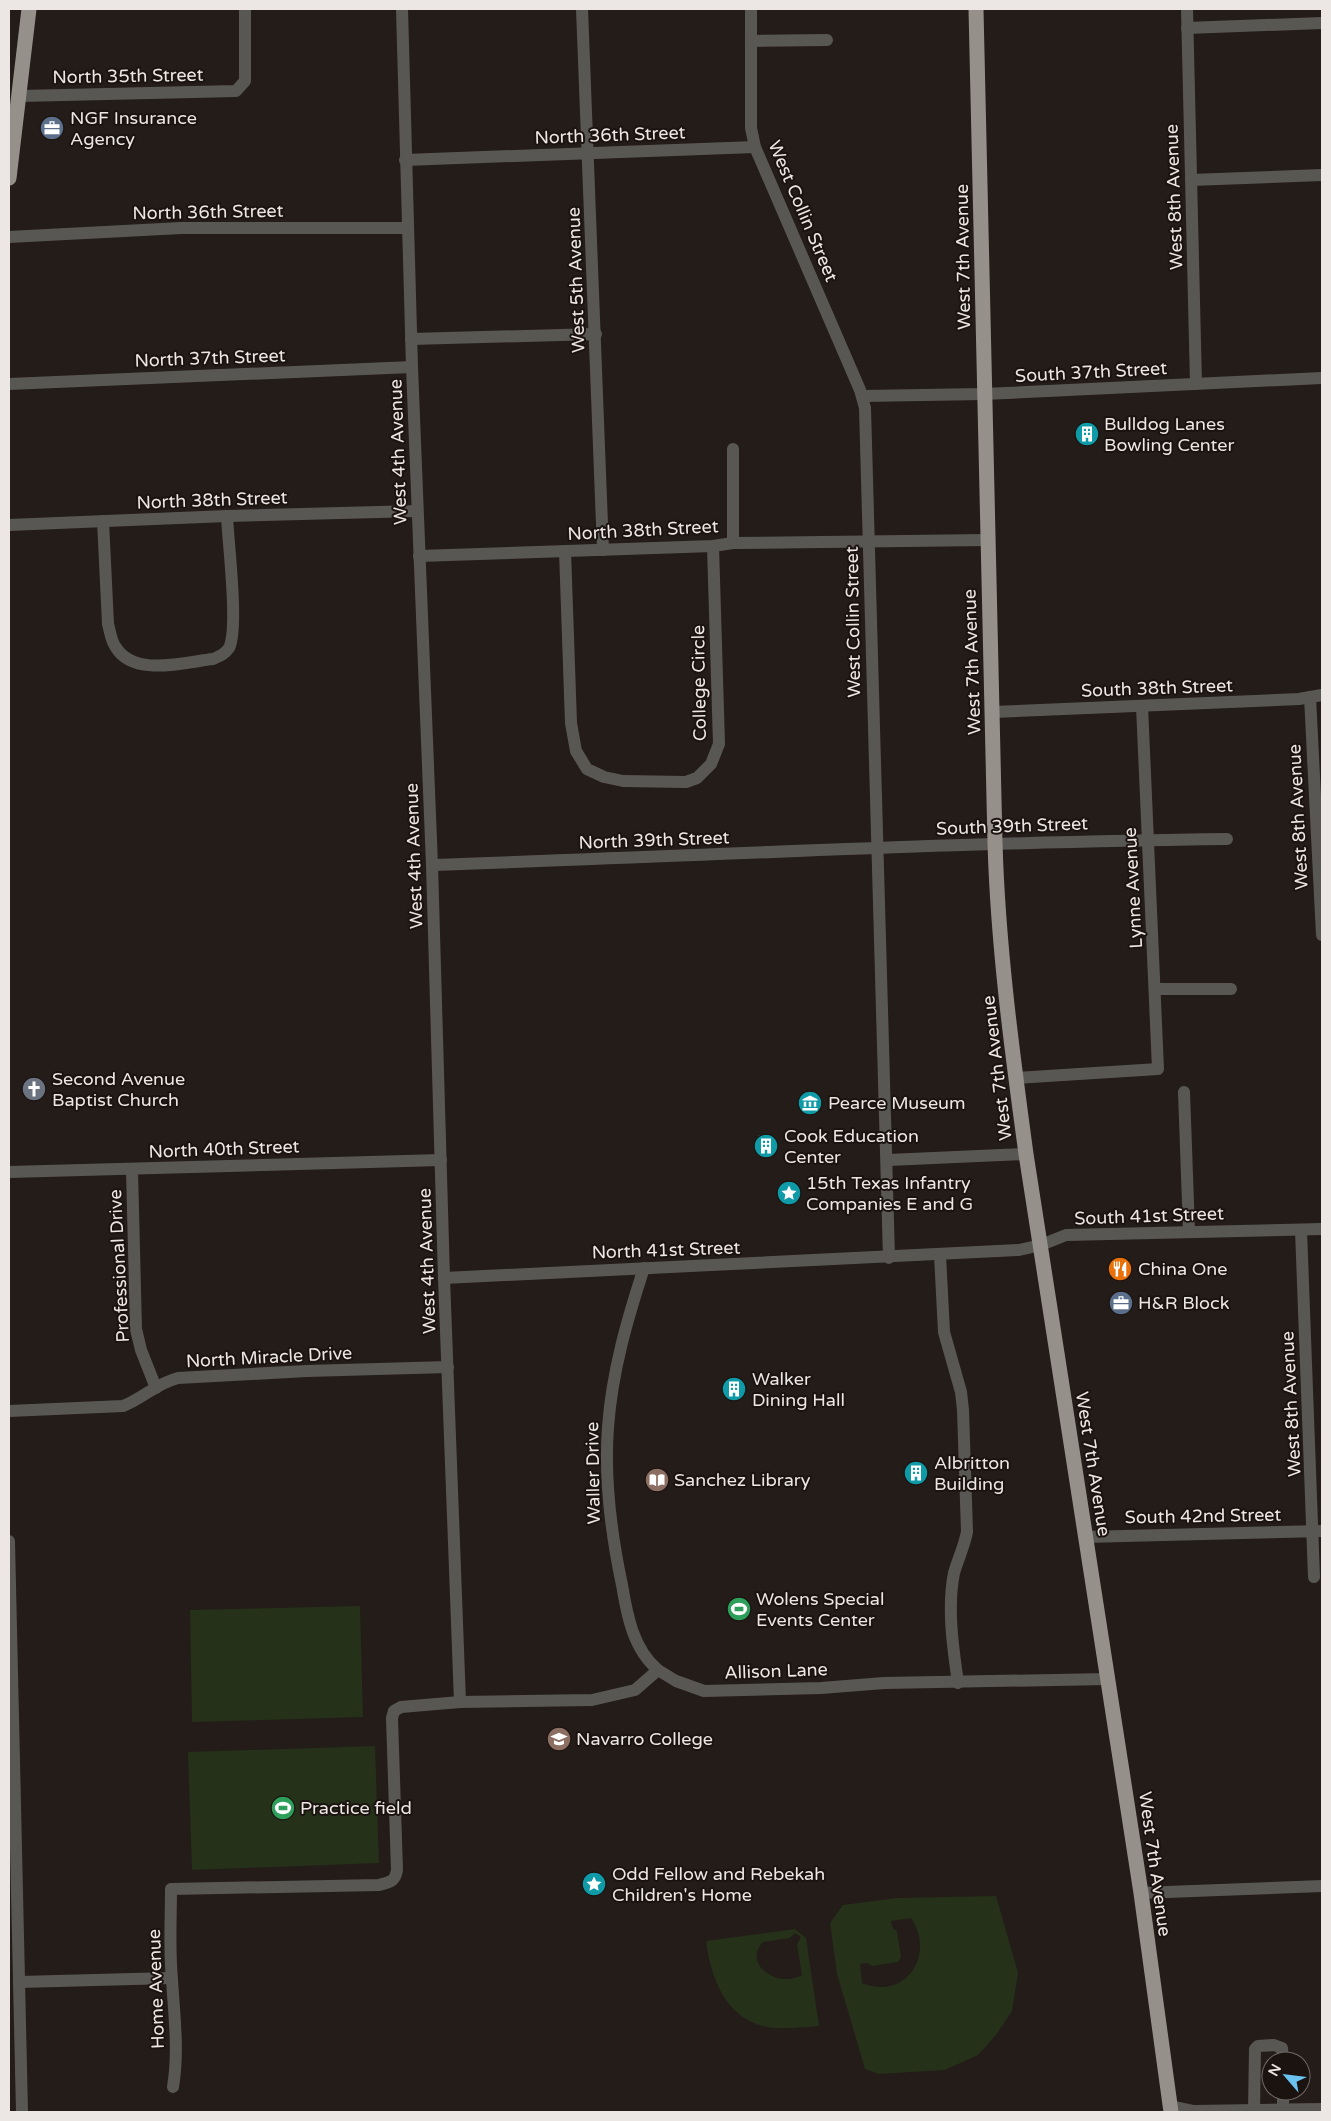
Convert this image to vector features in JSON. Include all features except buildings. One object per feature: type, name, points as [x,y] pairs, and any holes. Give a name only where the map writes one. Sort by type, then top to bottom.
[{"type":"main road","points":[[9,178],[29,9]]},
{"type":"main road","name":"West 7th Avenue","points":[[976,9],[987,540],[993,712],[994,843],[1000,936],[1015,1078],[1026,1154],[1141,1893],[1171,2109]]},
{"type":"street","name":"North 35th Street","points":[[20,96],[236,91],[246,81],[245,9]]},
{"type":"street","name":"West 4th Avenue","points":[[402,9],[411,339],[432,865],[444,1278],[460,1702]]},
{"type":"street","name":"West 5th Avenue","points":[[582,9],[604,550]]},
{"type":"street","name":"West Collin Street","points":[[751,9],[751,128],[755,147],[862,396],[864,408],[876,848],[888,1160],[889,1258]]},
{"type":"street","name":"West 8th Avenue","points":[[1186,9],[1196,384]]},
{"type":"street","points":[[1187,28],[1322,24]]},
{"type":"street","points":[[752,41],[827,40]]},
{"type":"street","name":"North 36th Street","points":[[406,160],[755,147]]},
{"type":"street","points":[[1191,180],[1322,175]]},
{"type":"street","name":"North 36th Street","points":[[9,237],[181,228],[408,228]]},
{"type":"street","points":[[411,339],[596,334]]},
{"type":"street","name":"North 37th Street","points":[[9,384],[412,367]]},
{"type":"street","name":"South 37th Street","points":[[862,396],[984,394],[1322,378]]},
{"type":"street","points":[[732,449],[734,543]]},
{"type":"street","name":"North 38th Street","points":[[9,525],[227,516],[417,511]]},
{"type":"street","points":[[103,521],[108,624],[111,637],[115,647],[129,660],[153,666],[214,659],[222,655],[228,648],[233,630],[227,516]]},
{"type":"street","points":[[869,541],[987,540]]},
{"type":"street","name":"North 38th Street","points":[[419,556],[713,546],[734,543],[869,541]]},
{"type":"street","name":"College Circle","points":[[565,552],[571,722],[576,751],[587,769],[604,778],[676,783],[697,778],[711,764],[719,744],[713,546]]},
{"type":"street","name":"West 8th Avenue","points":[[1316,696],[1322,935]]},
{"type":"street","name":"South 38th Street","points":[[993,712],[1299,700],[1316,696]]},
{"type":"street","name":"Lynne Avenue","points":[[1015,1078],[1158,1069],[1142,706]]},
{"type":"street","name":"South 39th Street","points":[[876,848],[994,843],[1228,839]]},
{"type":"street","name":"North 39th Street","points":[[432,865],[876,848]]},
{"type":"street","points":[[1155,989],[1231,989]]},
{"type":"street","points":[[1184,1092],[1189,1231]]},
{"type":"street","points":[[888,1160],[1026,1154]]},
{"type":"street","name":"North 40th Street","points":[[9,1172],[441,1160]]},
{"type":"street","name":"Professional Drive","points":[[132,1170],[136,1328],[141,1350],[156,1388]]},
{"type":"street","name":"South 41st Street","points":[[889,1258],[1019,1250],[1041,1245],[1066,1235],[1322,1229]]},
{"type":"street","name":"West 8th Avenue","points":[[1301,1230],[1318,1531],[1314,1577]]},
{"type":"street","points":[[940,1255],[944,1332],[961,1392],[963,1410],[966,1532],[965,1545],[954,1573],[951,1604],[958,1683]]},
{"type":"street","name":"North 41st Street","points":[[444,1278],[889,1258]]},
{"type":"street","name":"Waller Drive","points":[[644,1268],[625,1328],[612,1391],[608,1428],[609,1503],[616,1557],[629,1624],[637,1642],[658,1670]]},
{"type":"street","name":"North Miracle Drive","points":[[9,1411],[123,1406],[137,1401],[169,1380],[448,1367]]},
{"type":"street","name":"South 42nd Street","points":[[1085,1537],[1318,1531]]},
{"type":"street","points":[[9,1540],[13,1929],[19,1982],[22,2112]]},
{"type":"street","points":[[460,1702],[599,1699],[635,1690],[658,1670]]},
{"type":"street","name":"Allison Lane","points":[[658,1670],[676,1681],[704,1691],[820,1688],[884,1683],[1108,1680]]},
{"type":"street","name":"Home Avenue","points":[[174,2087],[177,2023],[172,1978],[171,1889],[378,1885],[392,1882],[396,1878],[397,1870],[392,1718],[394,1712],[401,1707],[460,1702]]},
{"type":"street","points":[[1141,1893],[1322,1886]]},
{"type":"street","points":[[19,1982],[172,1978]]},
{"type":"street","points":[[1254,2111],[1255,2049],[1258,2046],[1279,2046],[1282,2051]]},
{"type":"street","points":[[1282,2101],[1282,2111]]},
{"type":"street","points":[[1171,2109],[1194,2111],[1322,2110]]},
{"type":"green space","points":[[360,1606],[363,1717],[192,1722],[190,1610]]},
{"type":"green space","name":"Practice field","points":[[375,1746],[379,1863],[192,1870],[188,1752]]},
{"type":"green space","points":[[996,1896],[1018,1973],[1012,2011],[996,2035],[978,2055],[945,2070],[879,2074],[865,2069],[837,1974],[830,1923],[843,1905],[897,1898]],"holes":[[[911,1918],[918,1932],[920,1946],[918,1959],[912,1971],[903,1980],[892,1986],[878,1987],[862,1983],[860,1964],[867,1963],[872,1966],[898,1962],[901,1957],[897,1931],[893,1929],[891,1921]]]},
{"type":"green space","points":[[795,1929],[806,1938],[819,2026],[776,2028],[760,2025],[746,2019],[725,1999],[718,1986],[712,1971],[706,1941]],"holes":[[[795,1933],[801,1937],[797,1945],[802,1975],[793,1979],[783,1979],[774,1977],[760,1966],[757,1958],[758,1950],[763,1942],[790,1938]]]},
{"type":"place","name":"NGF Insurance Agency","points":[[52,128]]},
{"type":"place","name":"Bulldog Lanes Bowling Center","points":[[1087,434]]},
{"type":"place","name":"Second Avenue Baptist Church","points":[[34,1089]]},
{"type":"place","name":"Pearce Museum","points":[[810,1103]]},
{"type":"place","name":"Cook Education Center","points":[[766,1146]]},
{"type":"place","name":"15th Texas Infantry Companies E and G","points":[[789,1193]]},
{"type":"place","name":"China One","points":[[1120,1269]]},
{"type":"place","name":"H&R Block","points":[[1121,1303]]},
{"type":"place","name":"Walker Dining Hall","points":[[734,1389]]},
{"type":"place","name":"Albritton Building","points":[[916,1473]]},
{"type":"place","name":"Sanchez Library","points":[[657,1480]]},
{"type":"place","name":"Wolens Special Events Center","points":[[739,1609]]},
{"type":"place","name":"Navarro College","points":[[559,1739]]},
{"type":"place","name":"Practice field","points":[[283,1808]]},
{"type":"place","name":"Odd Fellow and Rebekah Children's Home","points":[[594,1884]]}]
